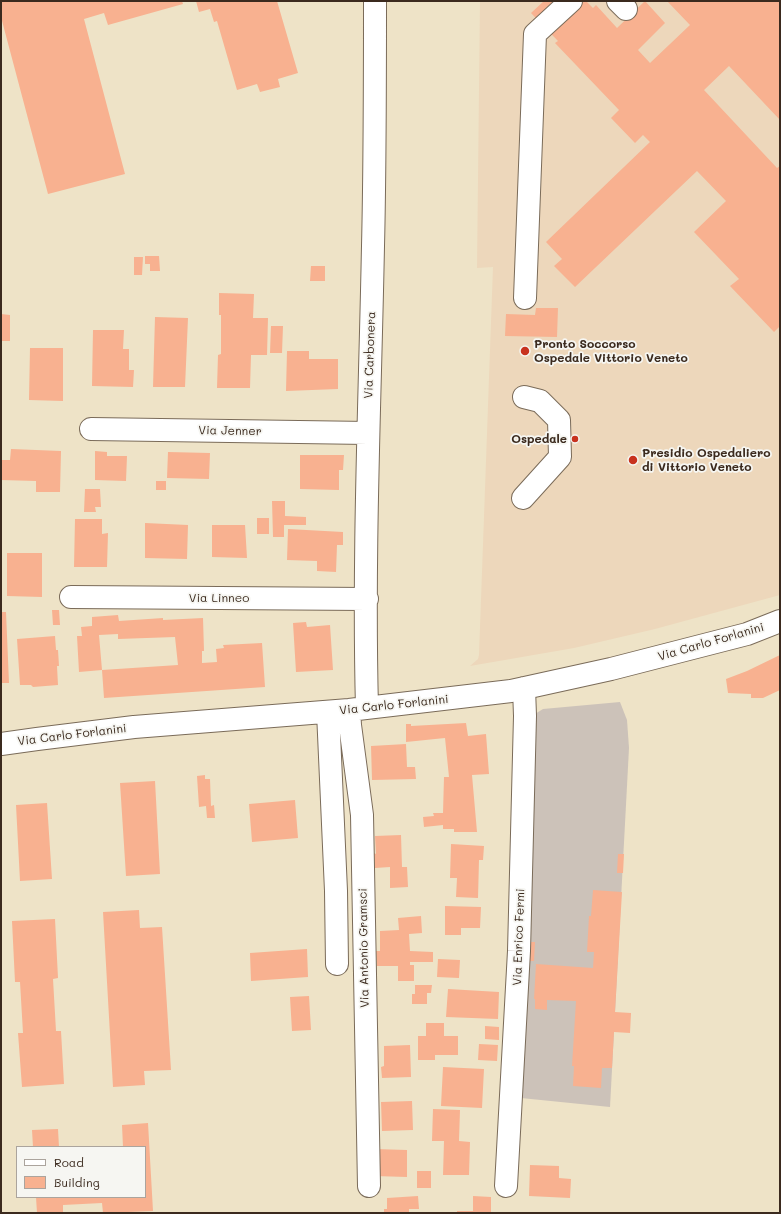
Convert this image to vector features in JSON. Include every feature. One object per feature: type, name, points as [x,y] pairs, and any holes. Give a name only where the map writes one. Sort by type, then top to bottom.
[{"type":"street","name":"Via Carbonera","points":[[358,709],[367,599],[368,433],[374,197],[375,1]]},
{"type":"street","points":[[526,298],[535,34],[571,1]]},
{"type":"street","points":[[523,498],[560,457],[559,420],[540,401],[524,397]]},
{"type":"street","name":"Via Jenner","points":[[91,429],[368,433]]},
{"type":"street","name":"Via Linneo","points":[[71,597],[367,599]]},
{"type":"street","name":"Via Carlo Forlanini","points":[[1,744],[134,727],[328,712],[503,692],[611,669],[747,634],[780,621]]},
{"type":"street","name":"Via Enrico Fermi","points":[[506,1186],[519,951],[525,716],[524,688]]},
{"type":"street","name":"Via Antonio Gramsci","points":[[358,709],[350,725],[362,815],[369,1186]]},
{"type":"street","points":[[328,712],[336,891],[336,964]]},
{"type":"shaded area","name":"Presidio Ospedaliero di Vittorio Veneto","points":[[480,1],[780,1],[780,595],[655,629],[574,648],[470,666],[478,659],[479,655],[493,267],[477,268]]},
{"type":"shaded area","points":[[620,702],[627,720],[629,748],[610,1107],[521,1098],[535,714],[543,709]]},
{"type":"building","points":[[1,1],[182,1],[183,4],[108,25],[104,13],[84,19],[125,174],[48,194],[1,17]]},
{"type":"building","points":[[196,1],[277,1],[298,73],[278,79],[280,87],[260,92],[257,84],[237,90],[217,21],[214,22],[210,9],[199,12]]},
{"type":"building","points":[[544,1],[586,1],[593,8],[596,5],[617,28],[645,1],[665,23],[638,50],[650,63],[690,25],[667,1],[780,1],[780,120],[729,66],[704,90],[777,168],[780,166],[780,326],[774,332],[730,286],[739,279],[694,232],[726,201],[697,171],[575,287],[554,266],[562,259],[546,242],[650,142],[643,135],[635,143],[611,118],[619,110],[555,43],[558,41],[531,13]]},
{"type":"building","points":[[145,256],[159,256],[160,271],[150,271],[150,264],[145,264]]},
{"type":"building","points":[[134,257],[143,257],[142,275],[134,275]]},
{"type":"building","points":[[311,266],[325,266],[325,281],[310,281]]},
{"type":"building","points":[[219,293],[254,294],[253,318],[268,318],[267,355],[251,355],[250,388],[217,388],[218,355],[221,354],[221,315],[219,315]]},
{"type":"building","points":[[536,308],[558,308],[557,337],[505,336],[506,314],[535,315]]},
{"type":"building","points":[[1,314],[10,315],[10,341],[1,341]]},
{"type":"building","points":[[155,317],[188,318],[185,387],[153,387]]},
{"type":"building","points":[[271,326],[283,326],[282,353],[270,353]]},
{"type":"building","points":[[93,330],[124,330],[123,349],[129,349],[129,370],[134,370],[133,387],[92,386]]},
{"type":"building","points":[[30,348],[63,348],[63,401],[29,400]]},
{"type":"building","points":[[287,351],[309,351],[309,359],[338,359],[338,389],[286,391]]},
{"type":"building","points":[[11,449],[61,451],[60,492],[36,492],[36,481],[1,480],[1,460],[10,460]]},
{"type":"building","points":[[95,451],[107,452],[107,456],[127,456],[126,481],[95,480]]},
{"type":"building","points":[[168,452],[210,453],[209,479],[167,478]]},
{"type":"building","points":[[300,455],[344,455],[343,470],[339,470],[339,490],[300,489]]},
{"type":"building","points":[[156,481],[166,481],[166,490],[156,490]]},
{"type":"building","points":[[85,489],[100,489],[101,507],[95,507],[96,512],[84,512]]},
{"type":"building","points":[[272,501],[285,501],[285,516],[306,517],[306,525],[284,525],[284,537],[273,537]]},
{"type":"building","points":[[257,518],[269,518],[269,534],[257,534]]},
{"type":"building","points":[[75,519],[102,519],[102,534],[108,533],[107,567],[74,567]]},
{"type":"building","points":[[145,523],[188,525],[187,559],[145,558]]},
{"type":"building","points":[[212,525],[245,525],[247,558],[212,557]]},
{"type":"building","points":[[288,529],[343,532],[343,545],[337,545],[336,572],[317,571],[317,561],[287,560]]},
{"type":"building","points":[[7,553],[42,553],[42,597],[7,596]]},
{"type":"building","points":[[52,610],[59,610],[60,625],[53,625]]},
{"type":"building","points":[[1,612],[6,612],[9,683],[1,683]]},
{"type":"building","points":[[118,615],[119,621],[163,618],[163,620],[203,618],[204,651],[202,651],[202,663],[217,662],[216,649],[224,648],[223,645],[262,643],[265,687],[104,698],[102,670],[79,672],[77,636],[82,636],[81,627],[92,626],[92,617]],"holes":[[[118,634],[118,639],[175,637],[178,665],[102,670],[99,635]]]},
{"type":"building","points":[[306,622],[307,627],[330,625],[333,670],[296,672],[293,623]]},
{"type":"building","points":[[55,636],[59,666],[57,666],[58,685],[33,687],[31,685],[20,685],[17,639]]},
{"type":"building","points":[[780,655],[780,690],[763,698],[751,698],[751,694],[728,693],[726,679],[747,671]]},
{"type":"building","points":[[466,723],[468,736],[486,734],[489,774],[472,775],[477,832],[454,832],[454,829],[443,829],[443,825],[424,827],[423,817],[434,816],[433,813],[443,813],[444,777],[449,777],[445,738],[406,742],[406,724],[411,724],[411,726]]},
{"type":"building","points":[[406,744],[407,767],[415,767],[416,779],[372,780],[371,746]]},
{"type":"building","points":[[205,775],[205,779],[210,779],[211,806],[214,805],[215,818],[207,818],[206,806],[199,807],[197,776]]},
{"type":"building","points":[[155,781],[160,874],[126,876],[120,783]]},
{"type":"building","points":[[295,800],[298,838],[252,842],[249,804]]},
{"type":"building","points":[[47,803],[52,879],[20,881],[16,805]]},
{"type":"building","points":[[401,835],[402,867],[407,867],[408,887],[390,888],[390,867],[375,868],[375,836]]},
{"type":"building","points":[[451,844],[484,846],[483,860],[479,860],[478,898],[456,897],[457,878],[450,878]]},
{"type":"building","points":[[618,854],[624,854],[623,873],[617,873]]},
{"type":"building","points":[[593,890],[622,892],[615,1012],[631,1013],[630,1033],[614,1032],[612,1068],[602,1068],[601,1088],[573,1086],[574,1066],[572,1066],[576,1001],[547,1000],[547,1010],[535,1009],[534,999],[536,964],[593,968],[594,952],[587,952],[589,916],[591,916]]},
{"type":"building","points":[[445,906],[481,907],[480,928],[461,928],[461,935],[445,935]]},
{"type":"building","points":[[139,910],[140,928],[162,927],[171,1070],[144,1071],[145,1085],[113,1087],[103,912]]},
{"type":"building","points":[[421,916],[422,933],[409,934],[410,951],[433,952],[433,962],[410,962],[410,965],[414,965],[414,981],[398,981],[398,966],[377,966],[376,951],[380,951],[380,931],[399,930],[398,918]]},
{"type":"building","points":[[55,919],[58,978],[53,979],[56,1031],[61,1031],[64,1084],[22,1087],[18,1033],[23,1033],[20,982],[15,982],[12,921]]},
{"type":"building","points":[[529,942],[535,942],[534,961],[528,961]]},
{"type":"building","points":[[307,949],[308,977],[251,981],[250,953]]},
{"type":"building","points":[[438,959],[460,960],[459,978],[437,977]]},
{"type":"building","points":[[415,985],[432,985],[431,993],[427,993],[427,1004],[412,1004],[412,994],[415,994]]},
{"type":"building","points":[[448,989],[499,992],[498,1019],[446,1017]]},
{"type":"building","points":[[309,996],[311,1030],[292,1031],[290,997]]},
{"type":"building","points":[[426,1023],[444,1023],[444,1036],[458,1036],[458,1055],[435,1055],[435,1060],[418,1060],[418,1036],[426,1036]]},
{"type":"building","points":[[485,1026],[499,1027],[499,1040],[485,1039]]},
{"type":"building","points":[[479,1044],[498,1045],[497,1061],[478,1060]]},
{"type":"building","points":[[410,1045],[411,1077],[382,1078],[381,1067],[384,1066],[384,1046]]},
{"type":"building","points":[[443,1067],[484,1069],[482,1108],[441,1106]]},
{"type":"building","points":[[412,1101],[413,1130],[382,1131],[381,1102]]},
{"type":"building","points":[[433,1109],[460,1110],[459,1141],[470,1142],[469,1175],[443,1175],[444,1141],[432,1141]]},
{"type":"building","points":[[148,1123],[153,1211],[103,1213],[102,1203],[63,1205],[63,1213],[37,1213],[36,1198],[146,1198],[146,1146],[123,1146],[122,1125]]},
{"type":"building","points":[[58,1129],[59,1146],[33,1146],[32,1130]]},
{"type":"building","points":[[374,1149],[407,1150],[407,1177],[374,1176]]},
{"type":"building","points":[[530,1165],[559,1166],[559,1178],[571,1179],[570,1198],[529,1196]]},
{"type":"building","points":[[417,1171],[431,1171],[431,1188],[417,1188]]},
{"type":"building","points":[[418,1196],[419,1209],[409,1209],[409,1213],[384,1213],[384,1209],[387,1209],[387,1198]]},
{"type":"building","points":[[473,1196],[491,1197],[491,1213],[457,1213],[457,1211],[473,1211]]},
{"type":"place","name":"Pronto Soccorso Ospedale Vittorio Veneto","points":[[525,351]]},
{"type":"place","name":"Ospedale","points":[[575,439]]},
{"type":"place","name":"Presidio Ospedaliero di Vittorio Veneto","points":[[633,460]]}]
